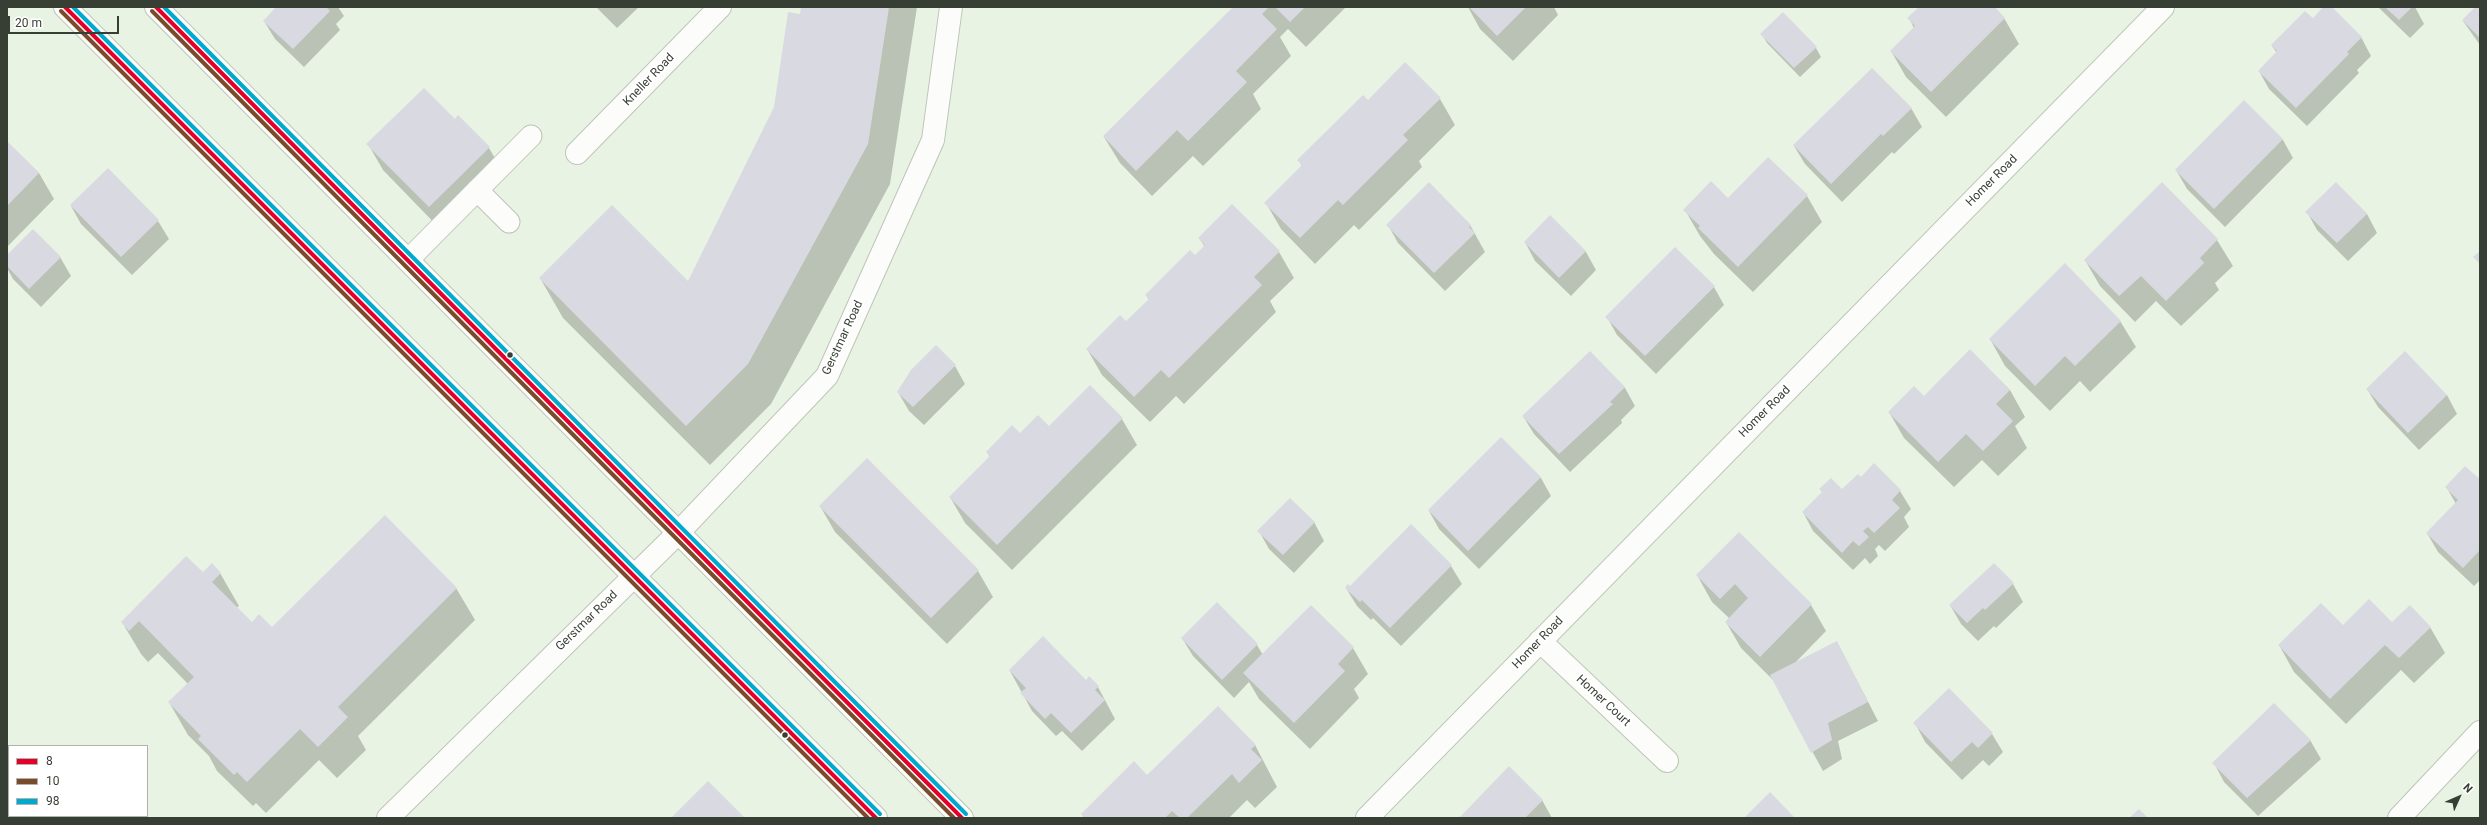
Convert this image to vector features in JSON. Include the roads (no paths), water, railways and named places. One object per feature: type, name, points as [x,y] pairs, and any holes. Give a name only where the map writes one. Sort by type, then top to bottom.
[{"type":"street","points":[[66,7],[876,818]]},
{"type":"street","points":[[156,7],[962,818]]},
{"type":"street","name":"Kneller Road","points":[[577,153],[720,7]]},
{"type":"street","name":"Gerstmar Road","points":[[388,818],[678,533],[827,376],[933,140],[951,7]]},
{"type":"street","name":"Homer Road","points":[[1367,818],[2163,7]]},
{"type":"street","name":"Homer Court","points":[[1540,641],[1667,761]]},
{"type":"street","points":[[2399,818],[2480,732]]},
{"type":"lane","points":[[408,260],[531,136]]},
{"type":"lane","points":[[477,190],[509,222]]}]
